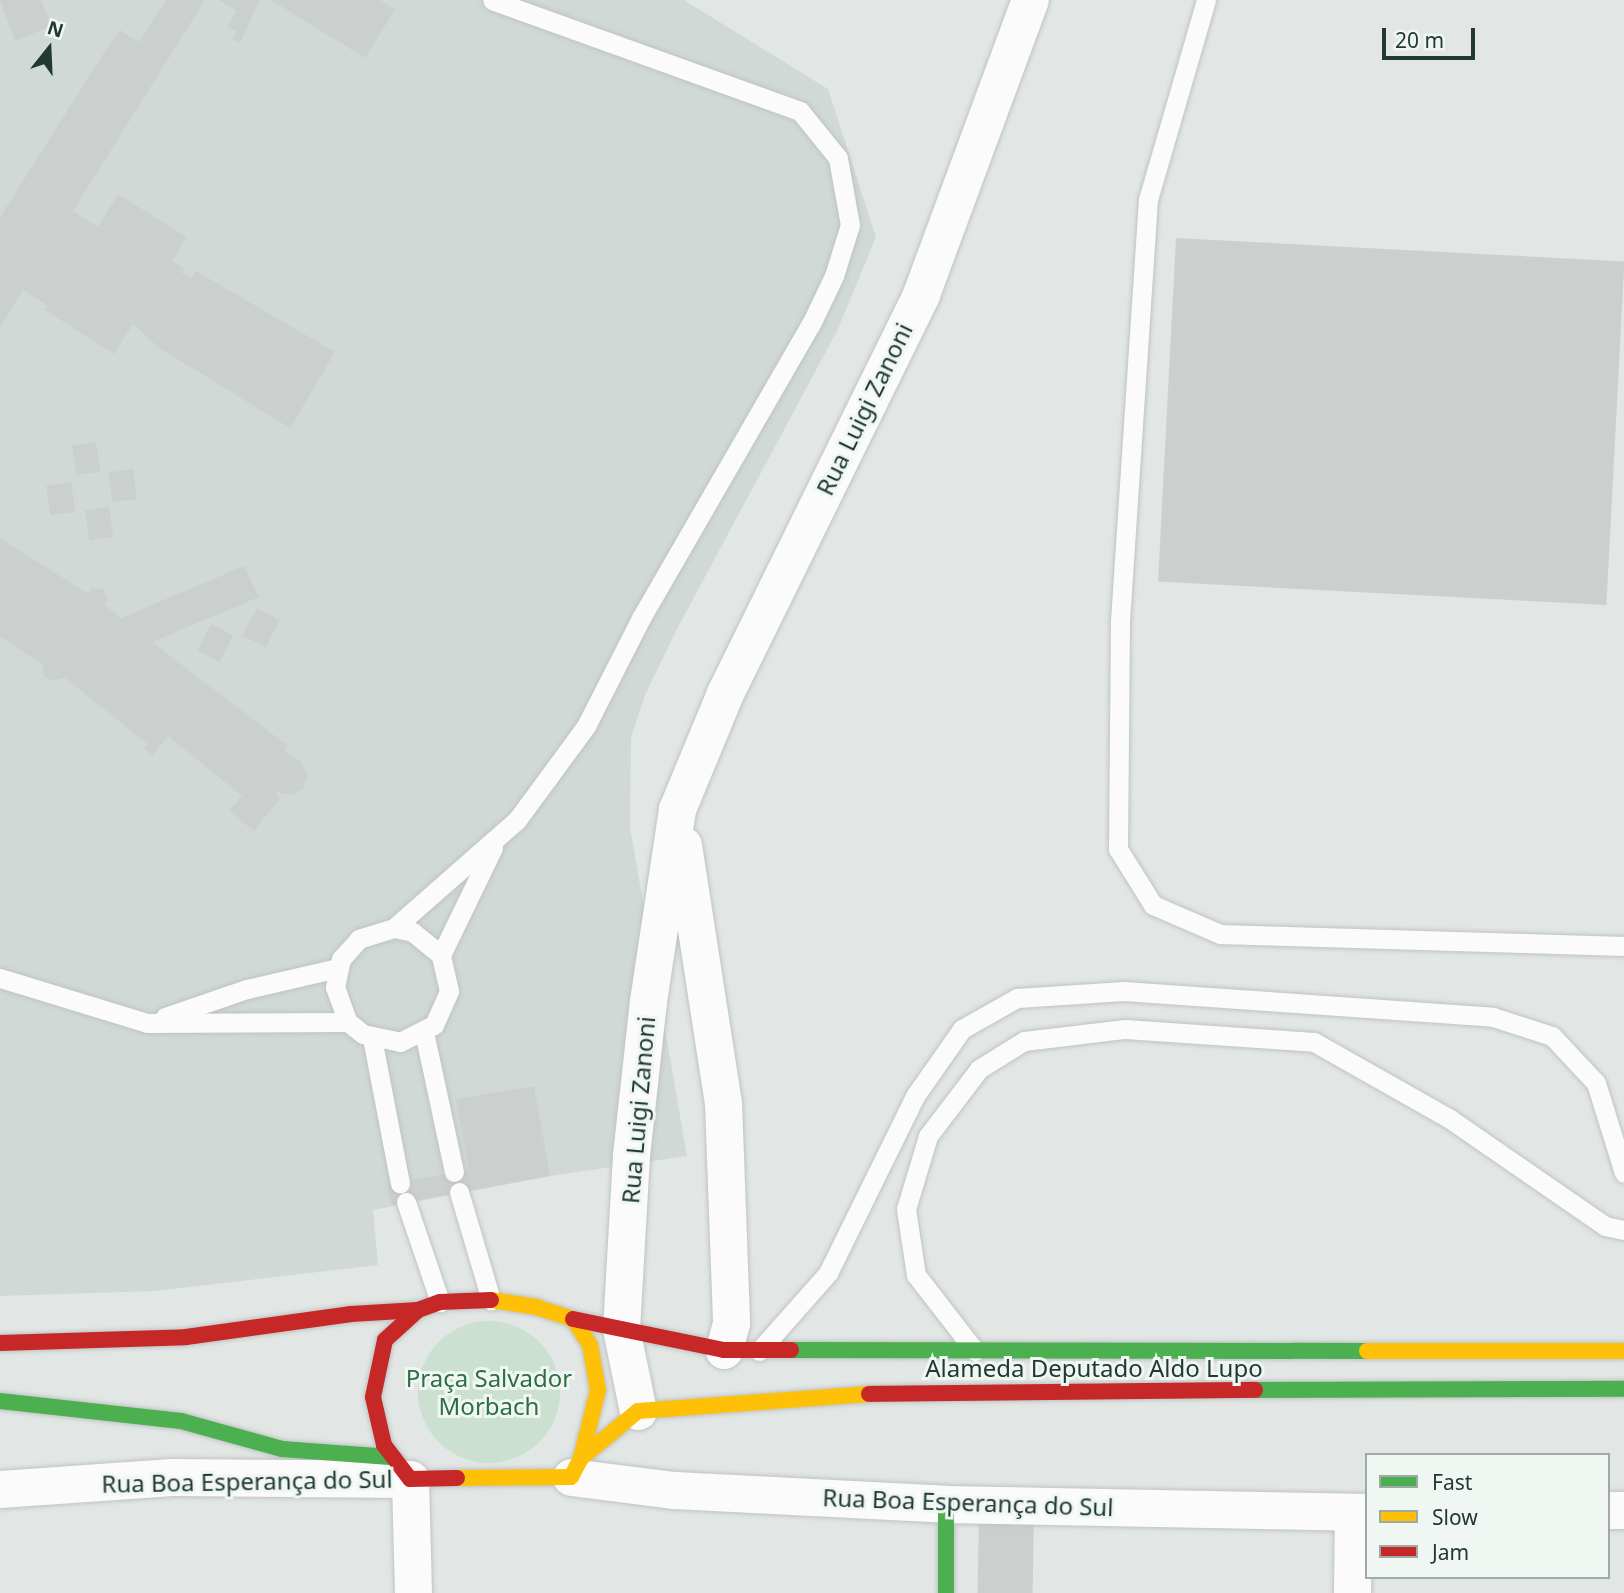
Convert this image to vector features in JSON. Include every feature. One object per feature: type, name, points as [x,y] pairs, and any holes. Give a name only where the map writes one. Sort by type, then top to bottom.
[{"type":"main road","points":[[0,1343],[186,1337],[351,1314],[418,1310],[440,1301],[491,1300],[537,1307],[573,1319],[590,1345],[597,1370],[594,1414],[576,1467]]},
{"type":"main road","points":[[400,1468],[373,1397],[377,1367],[385,1340],[418,1310]]},
{"type":"main road","name":"Alameda Deputado Aldo Lupo","points":[[573,1319],[741,1350],[1624,1351]]},
{"type":"main road","name":"Alameda Deputado Aldo Lupo","points":[[638,1412],[914,1391],[1624,1389]]},
{"type":"main road","points":[[0,1401],[181,1421],[237,1433],[282,1449],[400,1468],[576,1467],[638,1412]]},
{"type":"main road","points":[[946,1504],[946,1593]]},
{"type":"street","name":"Rua Luigi Zanoni","points":[[638,1412],[621,1329],[631,1155],[648,1000],[677,809],[726,693],[921,294],[1030,0]]},
{"type":"street","points":[[677,809],[723,1102],[731,1323],[741,1350]]},
{"type":"street","name":"Rua Boa Esperança do Sul","points":[[576,1467],[674,1490],[946,1504],[1360,1512]]},
{"type":"street","points":[[400,1468],[413,1593]]},
{"type":"street","name":"Rua Boa Esperança do Sul","points":[[0,1489],[172,1477],[400,1468]]},
{"type":"street","points":[[1352,1593],[1360,1512]]},
{"type":"lane","points":[[348,1022],[335,987],[338,968],[359,939],[394,928],[496,841],[552,776],[586,726],[641,618],[811,324],[834,276],[850,225],[838,158],[800,111],[492,0]]},
{"type":"lane","points":[[1206,0],[1148,198],[1120,621],[1118,849],[1153,905],[1220,934],[1624,946]]},
{"type":"lane","points":[[441,955],[496,841]]},
{"type":"lane","points":[[0,978],[147,1023],[348,1022],[372,1038],[400,1042],[424,1032],[444,1010],[449,991],[441,955],[413,932],[394,928]]},
{"type":"lane","points":[[147,1023],[247,989],[338,968]]},
{"type":"lane","points":[[741,1350],[828,1273],[915,1096],[962,1029],[1017,998],[1124,992],[1493,1017],[1552,1036],[1596,1083],[1624,1172]]},
{"type":"lane","points":[[976,1352],[916,1275],[906,1209],[929,1136],[979,1069],[1024,1041],[1125,1029],[1314,1042],[1450,1119],[1605,1226],[1624,1230]]},
{"type":"lane","points":[[424,1032],[454,1172]]},
{"type":"lane","points":[[372,1038],[400,1182]]},
{"type":"lane","points":[[459,1192],[491,1300]]},
{"type":"lane","points":[[405,1202],[440,1301]]},
{"type":"shaded area","points":[[0,0],[684,0],[828,89],[876,237],[837,331],[677,629],[645,695],[631,737],[630,827],[687,1156],[550,1176],[373,1210],[378,1265],[156,1291],[0,1296]]},
{"type":"green space","name":"Praça Salvador Morbach","points":[[489,1321],[516,1327],[539,1342],[554,1365],[560,1392],[554,1419],[539,1442],[516,1457],[489,1463],[462,1457],[439,1442],[424,1419],[418,1392],[424,1365],[439,1342],[462,1327]]},
{"type":"building","points":[[0,0],[41,0],[51,26],[15,41]]},
{"type":"building","points":[[166,0],[205,0],[73,211],[98,227],[118,194],[187,237],[172,261],[184,268],[182,273],[191,279],[196,271],[335,352],[290,428],[158,347],[133,324],[114,354],[45,310],[48,306],[23,290],[0,327],[0,217],[110,43],[120,30],[139,42]]},
{"type":"building","points":[[219,0],[260,0],[240,43],[232,39],[237,32],[227,26],[237,11]]},
{"type":"building","points":[[271,0],[380,0],[395,10],[365,58]]},
{"type":"building","points":[[1176,238],[1624,261],[1606,605],[1158,582]]},
{"type":"building","points":[[96,442],[100,472],[76,475],[72,445]]},
{"type":"building","points":[[133,469],[137,499],[112,502],[108,472]]},
{"type":"building","points":[[71,482],[75,512],[50,515],[46,485]]},
{"type":"building","points":[[109,507],[113,537],[89,540],[85,510]]},
{"type":"building","points":[[0,538],[87,593],[92,588],[103,589],[107,599],[105,605],[121,618],[244,566],[259,597],[152,642],[288,746],[285,751],[301,762],[307,775],[303,789],[292,795],[276,792],[280,798],[254,831],[229,811],[242,796],[168,736],[152,756],[144,749],[148,744],[65,678],[52,681],[44,677],[42,664],[0,636]]},
{"type":"building","points":[[257,608],[280,620],[265,648],[242,635]]},
{"type":"building","points":[[211,624],[233,635],[220,662],[197,651]]},
{"type":"building","points":[[534,1086],[550,1176],[391,1205],[387,1184],[469,1170],[456,1099]]},
{"type":"building","points":[[979,1512],[1034,1513],[1033,1593],[978,1593]]},
{"type":"traffic: fast","points":[[791,1350],[1367,1351]]},
{"type":"traffic: fast","points":[[1255,1390],[1624,1389]]},
{"type":"traffic: fast","points":[[0,1401],[181,1421],[282,1449],[390,1457]]},
{"type":"traffic: fast","points":[[946,1504],[946,1593]]},
{"type":"traffic: slow","points":[[457,1478],[571,1477],[581,1458],[598,1390],[590,1345],[573,1319],[537,1307],[491,1300]]},
{"type":"traffic: slow","points":[[1367,1351],[1624,1351]]},
{"type":"traffic: slow","points":[[581,1458],[638,1411],[869,1394]]},
{"type":"traffic: jam","points":[[457,1478],[410,1479],[384,1445],[373,1397],[385,1340],[418,1310],[440,1302],[491,1300]]},
{"type":"traffic: jam","points":[[0,1343],[186,1337],[351,1314],[418,1310]]},
{"type":"traffic: jam","points":[[573,1319],[724,1350],[791,1350]]},
{"type":"traffic: jam","points":[[869,1394],[1255,1390]]}]
